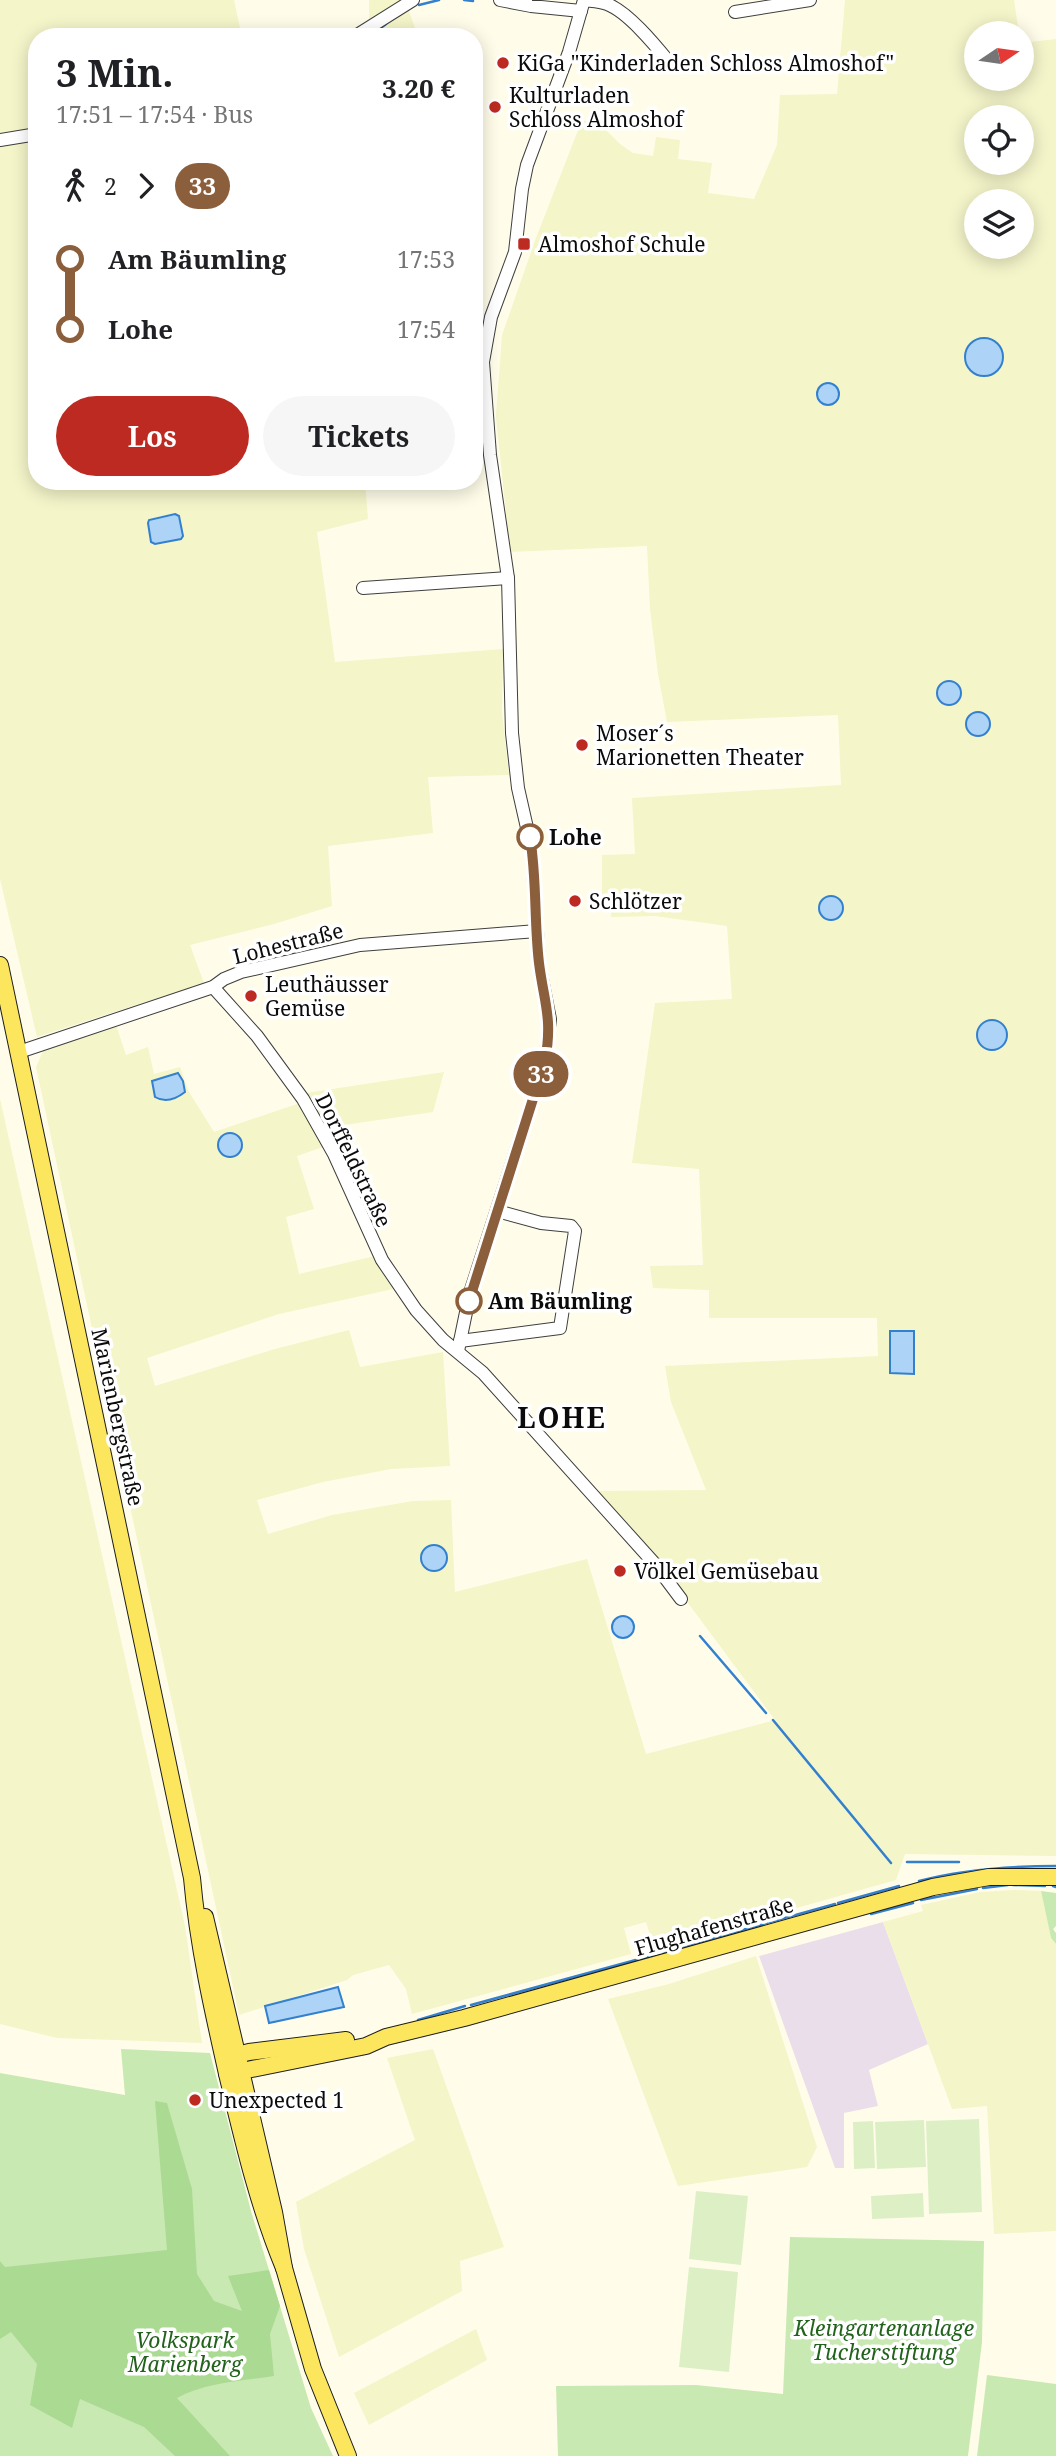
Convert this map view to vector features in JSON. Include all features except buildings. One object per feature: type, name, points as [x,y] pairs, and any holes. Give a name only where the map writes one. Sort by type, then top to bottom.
[{"type":"main road","name":"Marienbergstraße","points":[[0,965],[192,1878],[205,1916],[233,2065],[274,2212],[284,2268],[313,2369],[348,2456]]},
{"type":"main road","name":"Flughafenstraße","points":[[233,2065],[366,2046],[386,2038],[933,1887],[989,1877],[1056,1877]]},
{"type":"street","points":[[368,28],[413,0]]},
{"type":"street","points":[[500,0],[542,8],[608,4],[653,42],[669,62]]},
{"type":"street","points":[[735,12],[810,0]]},
{"type":"street","points":[[497,1211],[541,1223],[571,1226],[575,1231],[561,1328],[459,1346],[470,1293],[545,1061],[550,1019],[539,964],[532,850],[518,788],[512,733],[508,578],[489,455],[483,362],[491,317],[515,252],[527,165],[560,78],[583,6]]},
{"type":"street","points":[[0,140],[28,135]]},
{"type":"street","points":[[363,589],[508,578]]},
{"type":"street","name":"Lohestraße","points":[[19,1052],[213,987],[241,972],[360,945],[537,931]]},
{"type":"street","name":"Dorffeldstraße","points":[[213,987],[257,1036],[308,1108],[334,1154],[392,1278],[421,1316],[459,1346],[484,1373],[654,1563],[681,1599]]},
{"type":"shaded area","points":[[883,1922],[928,2044],[869,2070],[878,2106],[844,2113],[844,2168],[835,2168],[759,1956]]},
{"type":"green space","points":[[0,0],[234,0],[240,28],[28,28],[28,490],[366,490],[368,519],[317,532],[335,662],[503,649],[502,713],[509,775],[428,777],[433,833],[328,846],[332,906],[190,945],[204,983],[37,1037],[0,879]]},
{"type":"green space","points":[[369,0],[405,0],[415,28],[362,28],[369,21]]},
{"type":"green space","points":[[845,0],[1014,0],[1017,21],[964,21],[964,91],[1034,91],[1034,42],[1056,39],[1056,1856],[905,1854],[896,1880],[654,1948],[646,1922],[624,1928],[631,1954],[412,2014],[406,1989],[389,1965],[239,2015],[36,1067],[44,1049],[116,1025],[126,1055],[148,1047],[154,1074],[180,1067],[189,1092],[214,1132],[300,1103],[306,1093],[444,1072],[433,1112],[317,1129],[326,1146],[297,1156],[314,1209],[286,1217],[299,1274],[375,1256],[393,1289],[279,1314],[147,1358],[155,1386],[275,1349],[349,1330],[360,1367],[443,1352],[450,1466],[391,1469],[323,1482],[257,1500],[268,1534],[332,1515],[413,1501],[451,1500],[455,1592],[587,1559],[646,1754],[775,1720],[659,1564],[597,1491],[706,1490],[671,1402],[665,1366],[878,1356],[877,1318],[709,1318],[709,1290],[653,1288],[650,1266],[703,1265],[699,1169],[632,1163],[655,1003],[732,999],[727,926],[655,916],[611,917],[611,895],[602,895],[602,855],[635,854],[632,798],[841,785],[838,715],[667,722],[650,609],[647,546],[510,552],[496,416],[502,335],[582,120],[605,129],[633,153],[653,156],[656,137],[680,140],[678,159],[712,163],[708,193],[754,199],[777,145],[780,95],[837,94]]},
{"type":"green space","points":[[0,1099],[185,1926],[202,2043],[57,2038],[0,2024]]},
{"type":"green space","points":[[1041,1891],[1051,1938],[1056,1944],[1056,2231],[994,2234],[987,2106],[952,2109],[883,1922],[923,1911],[921,1905],[980,1892]]},
{"type":"green space","points":[[1041,1891],[1056,1893],[1056,1926],[1053,1929],[1056,1933],[1056,1944],[1051,1938]]},
{"type":"green space","points":[[756,1956],[817,2147],[807,2167],[678,2186],[608,1999],[669,1984]]},
{"type":"green space","name":"Volkspark Marienberg","points":[[121,2049],[210,2053],[251,2211],[311,2408],[333,2456],[0,2456],[0,2073],[125,2095]]},
{"type":"green space","points":[[433,2049],[504,2247],[460,2261],[462,2291],[339,2357],[304,2249],[296,2202],[415,2140],[387,2058]]},
{"type":"green space","points":[[155,2101],[167,2103],[192,2189],[197,2274],[214,2301],[242,2311],[228,2276],[269,2270],[280,2306],[270,2334],[274,2376],[212,2385],[177,2398],[230,2456],[175,2456],[144,2427],[80,2399],[72,2428],[30,2405],[37,2364],[11,2332],[0,2339],[0,2261],[5,2267],[167,2250]]},
{"type":"green space","points":[[979,2119],[982,2212],[929,2214],[926,2121]]},
{"type":"green space","points":[[924,2120],[926,2167],[877,2169],[875,2122]]},
{"type":"green space","points":[[873,2121],[875,2168],[854,2169],[853,2122]]},
{"type":"green space","points":[[696,2191],[748,2196],[741,2265],[689,2259]]},
{"type":"green space","points":[[923,2193],[924,2217],[872,2219],[871,2196]]},
{"type":"green space","name":"Kleingartenanlage Tucherstiftung","points":[[790,2237],[984,2241],[982,2342],[968,2456],[558,2456],[556,2386],[696,2385],[783,2394]]},
{"type":"green space","points":[[689,2267],[738,2272],[729,2372],[679,2367]]},
{"type":"green space","points":[[476,2329],[487,2360],[369,2425],[354,2393]]},
{"type":"green space","points":[[987,2375],[1056,2384],[1056,2456],[977,2456]]},
{"type":"water","points":[[984,338],[997,344],[1003,357],[997,370],[984,376],[971,370],[965,357],[971,344]]},
{"type":"water","points":[[828,383],[836,386],[839,394],[836,402],[828,405],[820,402],[817,394],[820,386]]},
{"type":"water","points":[[175,514],[179,516],[183,536],[181,539],[155,544],[151,542],[149,520]]},
{"type":"water","points":[[949,681],[958,684],[961,693],[958,702],[949,705],[940,702],[937,693],[940,684]]},
{"type":"water","points":[[978,712],[987,715],[990,724],[987,733],[978,736],[969,733],[966,724],[969,715]]},
{"type":"water","points":[[831,896],[842,903],[843,908],[836,919],[831,920],[820,913],[819,908],[826,897]]},
{"type":"water","points":[[992,1020],[1002,1025],[1007,1035],[1002,1045],[992,1050],[982,1045],[977,1035],[982,1025]]},
{"type":"water","points":[[178,1073],[185,1092],[170,1099],[155,1097],[152,1081]]},
{"type":"water","points":[[230,1133],[239,1136],[242,1145],[239,1154],[230,1157],[221,1154],[218,1145],[221,1136]]},
{"type":"water","points":[[890,1331],[914,1331],[914,1374],[890,1373]]},
{"type":"water","points":[[434,1545],[443,1549],[447,1558],[443,1567],[434,1571],[425,1567],[421,1558],[425,1549]]},
{"type":"water","points":[[623,1616],[631,1619],[634,1627],[631,1635],[623,1638],[615,1635],[612,1627],[615,1619]]},
{"type":"water","points":[[338,1987],[344,2007],[269,2023],[265,2006]]},
{"type":"waterway","points":[[419,5],[439,0]]},
{"type":"waterway","points":[[464,0],[473,1]]},
{"type":"waterway","points":[[381,28],[386,24]]},
{"type":"waterway","points":[[700,1636],[766,1713]]},
{"type":"waterway","points":[[773,1720],[891,1863]]},
{"type":"waterway","points":[[907,1862],[959,1862]]},
{"type":"waterway","points":[[919,1881],[987,1869],[1056,1866]]},
{"type":"waterway","points":[[983,1888],[1008,1885]]},
{"type":"waterway","points":[[1013,1885],[1045,1886]]},
{"type":"waterway","points":[[838,1903],[899,1886]]},
{"type":"waterway","points":[[921,1900],[977,1889]]},
{"type":"waterway","points":[[871,1914],[913,1903]]},
{"type":"waterway","points":[[662,1952],[835,1904]]},
{"type":"waterway","points":[[471,2005],[654,1955]]},
{"type":"waterway","points":[[418,2020],[465,2006]]},
{"type":"bus line","name":"33","points":[[469,1301],[545,1061],[549,1038],[550,1019],[539,964],[530,837]]},
{"type":"place","name":"KiGa \"Kinderladen Schloss Almoshof\"","points":[[503,63]]},
{"type":"place","name":"Kulturladen Schloss Almoshof","points":[[495,107]]},
{"type":"place","name":"Almoshof Schule","points":[[524,244]]},
{"type":"place","name":"Moser´s Marionetten Theater","points":[[582,745]]},
{"type":"place","name":"Lohe","points":[[530,837]]},
{"type":"place","name":"Schlötzer","points":[[575,901]]},
{"type":"place","name":"Leuthäusser Gemüse","points":[[251,996]]},
{"type":"place","name":"Am Bäumling","points":[[469,1301]]},
{"type":"place","name":"Völkel Gemüsebau","points":[[620,1571]]},
{"type":"place","name":"Unexpected 1","points":[[195,2100]]},
{"type":"district","name":"LOHE","points":[[562,1417]]}]
